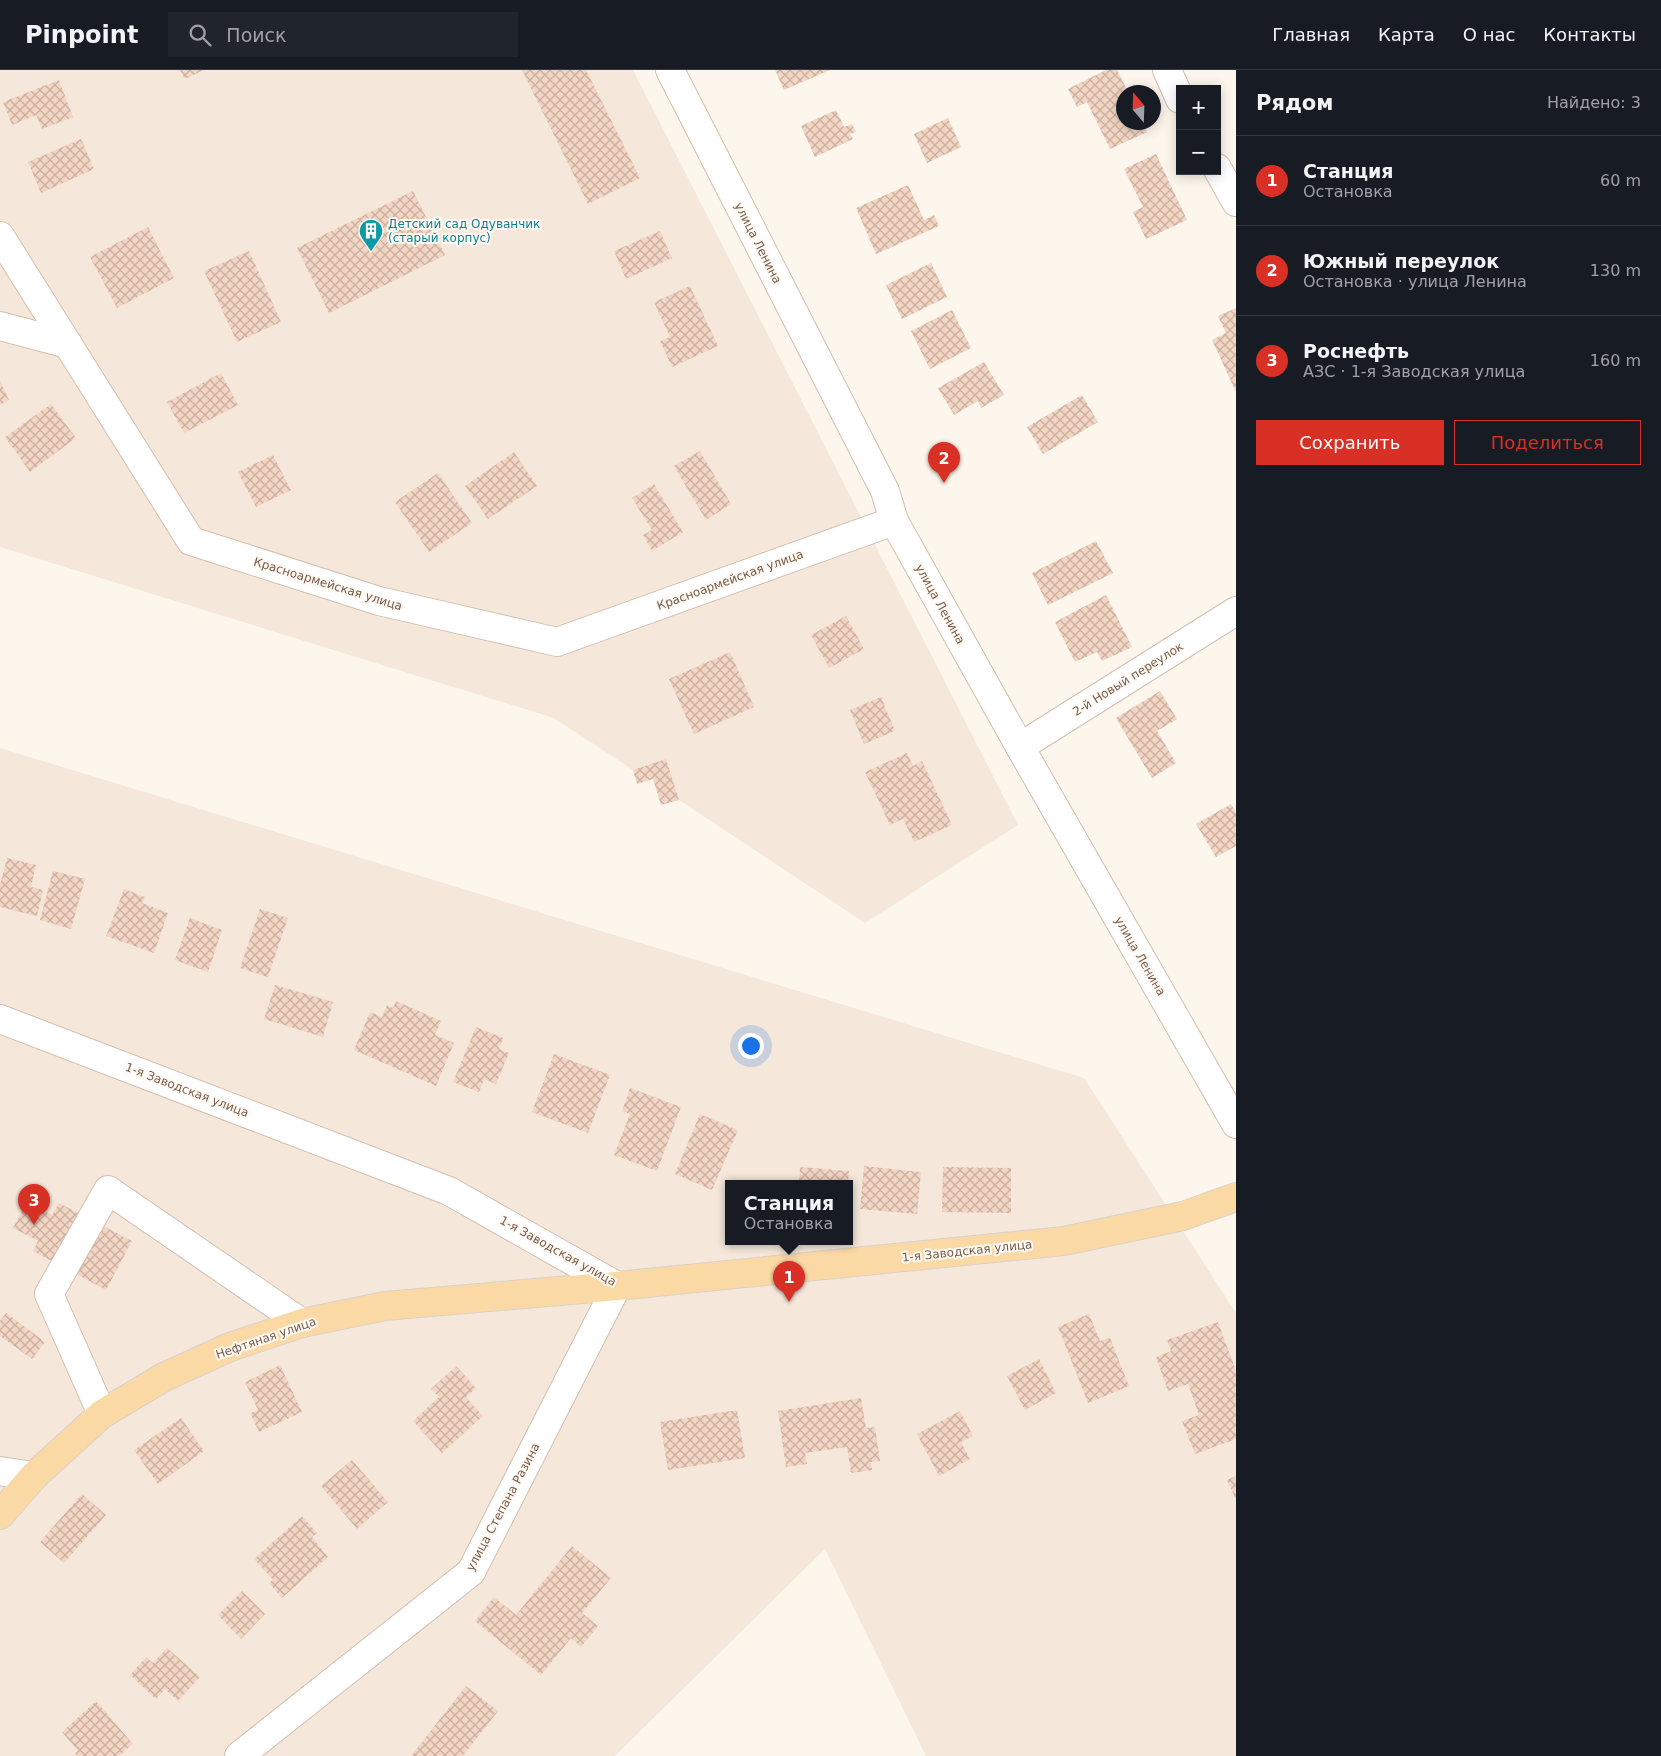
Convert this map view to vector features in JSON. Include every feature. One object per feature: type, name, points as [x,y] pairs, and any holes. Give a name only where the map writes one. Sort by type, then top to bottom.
[{"type":"main road","name":"1-я Заводская улица","points":[[617,1286],[1064,1241],[1183,1216],[1236,1197]]},
{"type":"main road","name":"Нефтяная улица","points":[[0,1515],[34,1476],[102,1414],[164,1377],[222,1351],[302,1323],[385,1306],[617,1286]]},
{"type":"street","name":"улица Ленина","points":[[670,70],[886,492],[894,521],[1020,748],[1236,1124]]},
{"type":"street","points":[[1167,70],[1176,90]]},
{"type":"street","points":[[1221,175],[1236,202]]},
{"type":"street","name":"Красноармейская улица","points":[[0,236],[191,541],[379,601],[557,642],[894,521]]},
{"type":"street","points":[[0,326],[68,344]]},
{"type":"street","name":"2-й Новый переулок","points":[[1020,748],[1236,611]]},
{"type":"street","name":"1-я Заводская улица","points":[[0,1019],[449,1191],[617,1286]]},
{"type":"street","points":[[102,1414],[49,1294],[108,1190],[302,1323]]},
{"type":"street","name":"улица Степана Разина","points":[[239,1756],[471,1572],[617,1286]]},
{"type":"street","points":[[0,1471],[34,1476]]},
{"type":"shaded area","points":[[0,70],[633,70],[1018,825],[865,923],[679,800],[653,779],[633,770],[554,718],[0,547]]},
{"type":"shaded area","points":[[0,748],[1084,1078],[1236,1313],[1236,1756],[926,1756],[825,1549],[615,1756],[0,1756]]},
{"type":"building","points":[[180,70],[204,70],[185,79]]},
{"type":"building","points":[[522,70],[586,70],[640,178],[588,204]]},
{"type":"building","points":[[775,70],[830,70],[784,90]]},
{"type":"building","points":[[1106,70],[1117,70],[1124,85],[1116,85],[1116,130],[1146,130],[1147,132],[1110,149],[1087,102],[1077,107],[1068,89]]},
{"type":"building","points":[[59,80],[73,117],[42,129],[36,115],[12,125],[3,102]]},
{"type":"building","points":[[836,110],[844,127],[852,124],[856,132],[850,134],[853,139],[815,157],[801,126]]},
{"type":"building","points":[[948,118],[961,147],[927,163],[914,134]]},
{"type":"building","points":[[81,139],[94,169],[41,193],[28,162]]},
{"type":"building","points":[[1156,154],[1187,220],[1146,239],[1133,212],[1143,207],[1124,169]]},
{"type":"building","points":[[908,185],[924,220],[934,215],[939,226],[876,254],[856,208]]},
{"type":"building","name":"Детский сад Одуванчик (старый корпус)","points":[[413,191],[445,255],[329,313],[297,248]]},
{"type":"building","points":[[148,227],[174,278],[117,308],[90,257]]},
{"type":"building","points":[[660,231],[672,258],[626,279],[614,251]]},
{"type":"building","points":[[249,251],[281,322],[237,342],[204,271]]},
{"type":"building","points":[[931,263],[947,297],[902,319],[886,285]]},
{"type":"building","points":[[690,286],[718,346],[672,367],[660,341],[670,337],[654,302]]},
{"type":"building","points":[[1236,308],[1236,392],[1212,340],[1226,333],[1218,316]]},
{"type":"building","points":[[952,310],[971,348],[930,369],[911,331]]},
{"type":"building","points":[[984,362],[1004,395],[981,408],[978,401],[954,415],[938,388]]},
{"type":"building","points":[[221,373],[238,405],[184,433],[167,402]]},
{"type":"building","points":[[0,381],[9,400],[0,405]]},
{"type":"building","points":[[1082,395],[1098,422],[1043,454],[1027,427]]},
{"type":"building","points":[[51,404],[76,438],[30,472],[5,437]]},
{"type":"building","points":[[700,451],[731,504],[706,520],[674,466]]},
{"type":"building","points":[[514,452],[537,486],[488,519],[465,486]]},
{"type":"building","points":[[273,455],[291,490],[256,507],[238,472]]},
{"type":"building","points":[[438,473],[472,523],[429,552],[395,502]]},
{"type":"building","points":[[654,484],[683,532],[652,551],[643,535],[652,530],[632,498]]},
{"type":"building","points":[[1096,541],[1113,573],[1048,605],[1032,573]]},
{"type":"building","points":[[1106,595],[1132,647],[1102,661],[1097,652],[1075,662],[1055,622]]},
{"type":"building","points":[[846,616],[864,649],[829,668],[811,635]]},
{"type":"building","points":[[730,652],[754,707],[694,734],[669,679]]},
{"type":"building","points":[[1160,691],[1177,719],[1157,731],[1176,763],[1152,778],[1116,718]]},
{"type":"building","points":[[881,697],[895,731],[864,744],[850,710]]},
{"type":"building","points":[[907,753],[913,766],[922,761],[952,825],[914,842],[903,819],[890,825],[865,772]]},
{"type":"building","points":[[666,759],[679,800],[661,805],[653,779],[637,784],[633,770]]},
{"type":"building","points":[[1231,804],[1236,813],[1236,846],[1216,857],[1196,824]]},
{"type":"building","points":[[7,858],[36,865],[31,887],[43,890],[37,916],[0,907],[0,885]]},
{"type":"building","points":[[53,871],[85,879],[71,929],[40,920]]},
{"type":"building","points":[[124,889],[145,897],[142,903],[168,913],[154,953],[106,936]]},
{"type":"building","points":[[260,909],[288,918],[268,977],[240,968]]},
{"type":"building","points":[[190,918],[222,930],[208,972],[175,960]]},
{"type":"building","points":[[275,985],[333,1002],[323,1037],[264,1019]]},
{"type":"building","points":[[396,1001],[441,1021],[435,1035],[454,1043],[436,1086],[354,1050],[370,1012],[382,1017],[387,1005],[393,1008]]},
{"type":"building","points":[[476,1027],[503,1038],[499,1049],[509,1053],[496,1084],[484,1079],[479,1092],[453,1082]]},
{"type":"building","points":[[554,1054],[610,1075],[588,1133],[532,1112]]},
{"type":"building","points":[[630,1088],[681,1107],[657,1171],[614,1155],[630,1114],[622,1111]]},
{"type":"building","points":[[700,1114],[738,1130],[712,1190],[675,1174]]},
{"type":"building","points":[[864,1166],[921,1172],[917,1214],[860,1209]]},
{"type":"building","points":[[800,1167],[849,1171],[848,1180],[799,1180]]},
{"type":"building","points":[[943,1167],[1011,1168],[1011,1213],[942,1212]]},
{"type":"building","points":[[27,1202],[52,1215],[59,1203],[132,1241],[106,1290],[33,1251],[38,1241],[13,1228]]},
{"type":"building","points":[[6,1313],[45,1342],[32,1359],[0,1336],[0,1321]]},
{"type":"building","points":[[1089,1314],[1100,1341],[1110,1338],[1129,1386],[1088,1403],[1058,1327]]},
{"type":"building","points":[[1218,1322],[1236,1371],[1236,1439],[1195,1454],[1182,1421],[1199,1415],[1188,1384],[1168,1391],[1156,1357],[1171,1351],[1167,1340]]},
{"type":"building","points":[[1039,1359],[1056,1393],[1025,1410],[1007,1376]]},
{"type":"building","points":[[280,1365],[302,1412],[259,1432],[250,1413],[258,1410],[245,1382]]},
{"type":"building","points":[[456,1366],[476,1388],[466,1397],[483,1416],[442,1453],[413,1421],[439,1397],[431,1389]]},
{"type":"building","points":[[861,1398],[866,1428],[875,1427],[880,1461],[871,1462],[872,1470],[851,1473],[847,1447],[805,1453],[807,1464],[786,1467],[778,1411]]},
{"type":"building","points":[[737,1410],[745,1458],[668,1470],[660,1422]]},
{"type":"building","points":[[960,1411],[973,1436],[961,1442],[970,1459],[939,1476],[917,1434]]},
{"type":"building","points":[[181,1418],[204,1451],[158,1484],[134,1450]]},
{"type":"building","points":[[352,1460],[388,1502],[357,1529],[321,1486]]},
{"type":"building","points":[[1236,1476],[1236,1500],[1227,1480]]},
{"type":"building","points":[[82,1494],[106,1515],[64,1563],[40,1542]]},
{"type":"building","points":[[302,1516],[317,1533],[312,1537],[328,1557],[282,1598],[269,1583],[273,1580],[254,1559]]},
{"type":"building","points":[[572,1546],[611,1578],[582,1613],[598,1626],[581,1647],[571,1638],[541,1675],[475,1621],[494,1597],[516,1615]]},
{"type":"building","points":[[242,1591],[265,1614],[241,1639],[218,1615]]},
{"type":"building","points":[[167,1648],[200,1677],[178,1701],[165,1689],[156,1699],[130,1675],[146,1657],[153,1663]]},
{"type":"building","points":[[466,1686],[498,1711],[463,1756],[411,1756]]},
{"type":"building","points":[[96,1701],[133,1744],[119,1756],[77,1756],[75,1753],[78,1751],[62,1732]]},
{"type":"place","name":"Детский сад Одуванчик (старый корпус)","points":[[371,252]]},
{"type":"place","name":"Южный переулок","points":[[944,483]]},
{"type":"place","name":"Роснефть","points":[[34,1225]]},
{"type":"place","name":"Станция","points":[[789,1302]]}]
